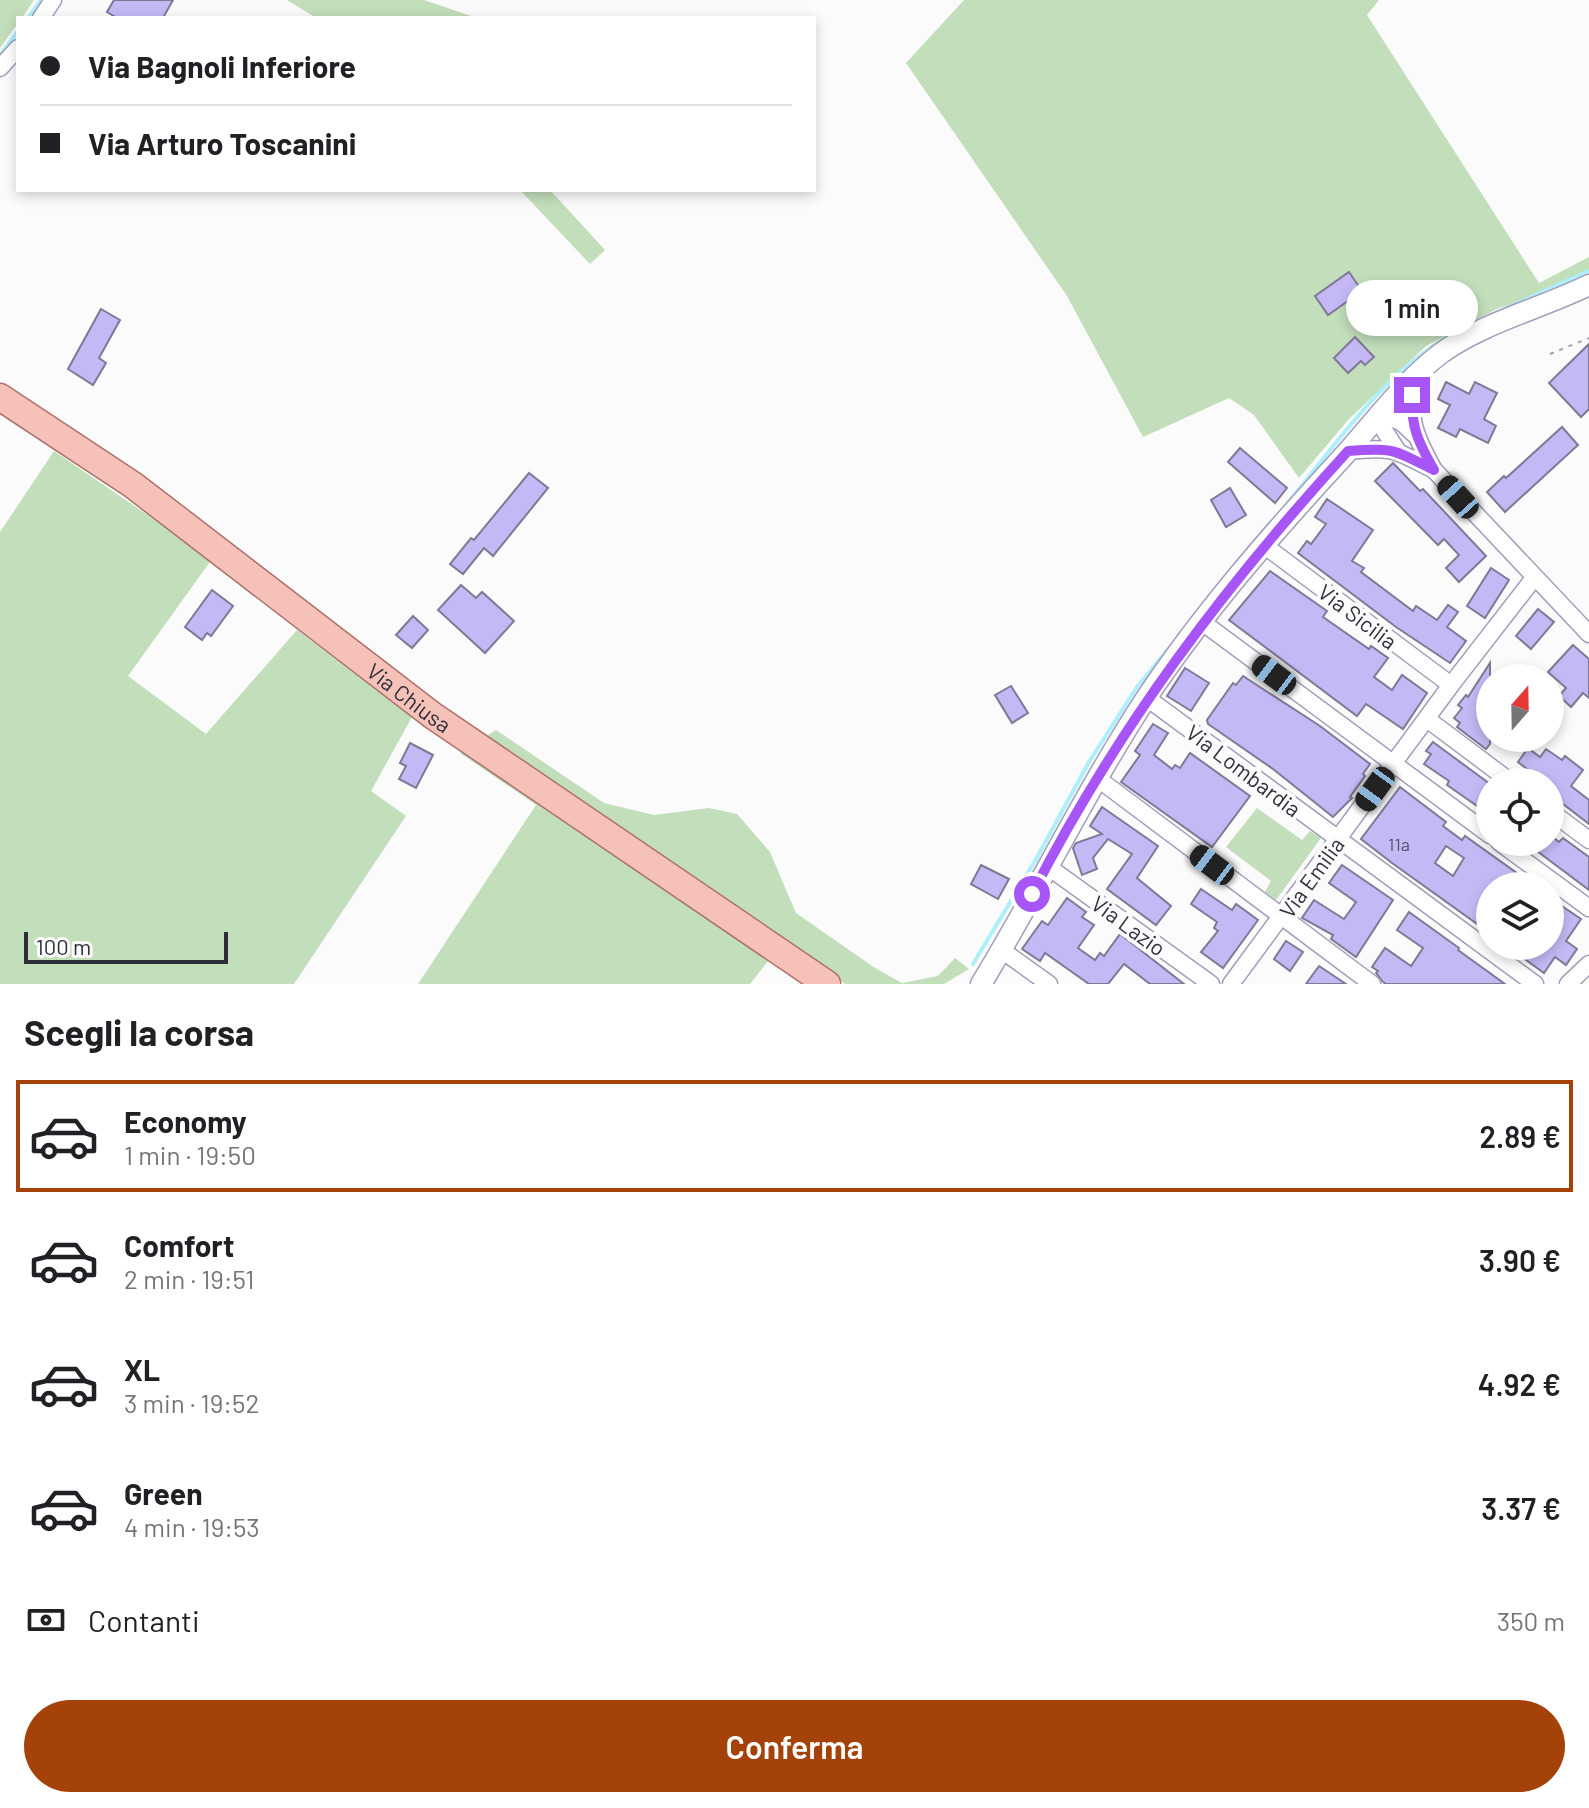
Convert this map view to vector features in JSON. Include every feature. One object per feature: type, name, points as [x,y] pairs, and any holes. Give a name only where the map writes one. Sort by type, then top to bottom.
[{"type":"main road","name":"Via Chiusa","points":[[0,397],[133,485],[432,715],[827,984]]},
{"type":"street","points":[[0,68],[16,50]]},
{"type":"street","points":[[981,984],[1003,951],[1097,778],[1147,698],[1202,622],[1378,413],[1443,352],[1589,285]]},
{"type":"street","points":[[1421,370],[1412,395],[1411,418],[1416,436],[1434,470],[1589,634]]},
{"type":"street","points":[[1378,413],[1401,422],[1416,436]]},
{"type":"street","points":[[1378,413],[1382,427],[1397,450]]},
{"type":"street","points":[[1348,451],[1397,450],[1434,470]]},
{"type":"street","name":"Via Sicilia","points":[[1265,546],[1451,685]]},
{"type":"street","name":"Via Emilia","points":[[1231,984],[1451,685],[1534,578]]},
{"type":"street","points":[[1202,622],[1476,825]]},
{"type":"street","name":"Via Lombardia","points":[[1147,698],[1535,984]]},
{"type":"street","points":[[1427,719],[1492,768]]},
{"type":"street","points":[[1097,778],[1372,984]]},
{"type":"street","points":[[1564,821],[1589,840]]},
{"type":"street","points":[[1518,856],[1589,908]]},
{"type":"street","name":"Via Lazio","points":[[1047,866],[1211,984]]},
{"type":"street","points":[[1003,951],[1049,984]]},
{"type":"street","points":[[1568,984],[1589,964]]},
{"type":"path","points":[[1550,354],[1589,338]]},
{"type":"green space","points":[[0,0],[34,0],[23,16],[16,16],[16,26],[0,48]]},
{"type":"green space","points":[[287,0],[424,0],[471,16],[313,16]]},
{"type":"green space","points":[[964,0],[1379,0],[1367,15],[1539,283],[1589,257],[1589,272],[1499,308],[1426,346],[1349,419],[1299,478],[1254,415],[1229,398],[1143,437],[1067,296],[906,63]]},
{"type":"green space","points":[[522,192],[552,192],[605,250],[590,264]]},
{"type":"green space","points":[[54,451],[212,559],[128,676],[206,734],[297,630],[412,717],[371,791],[406,816],[294,984],[0,984],[0,532]]},
{"type":"green space","points":[[496,730],[604,803],[654,815],[709,808],[737,814],[770,852],[796,913],[902,983],[938,976],[955,958],[969,969],[944,984],[845,984],[784,941],[750,984],[418,984],[536,805],[460,753]]},
{"type":"green space","points":[[1257,808],[1302,840],[1310,831],[1321,838],[1276,900],[1265,892],[1271,881],[1226,847]]},
{"type":"building","points":[[114,0],[173,0],[164,16],[114,16],[107,12]]},
{"type":"building","points":[[1349,272],[1362,291],[1328,315],[1315,296]]},
{"type":"building","points":[[101,309],[120,320],[99,358],[106,363],[93,385],[68,369]]},
{"type":"building","points":[[1355,337],[1374,357],[1365,365],[1361,361],[1348,373],[1334,358]]},
{"type":"building","points":[[1589,344],[1589,409],[1581,417],[1549,383]]},
{"type":"building","points":[[1446,382],[1469,394],[1475,382],[1497,393],[1484,419],[1496,426],[1488,443],[1460,429],[1456,437],[1438,428],[1450,405],[1438,399]]},
{"type":"building","points":[[1562,427],[1578,445],[1505,512],[1487,492]]},
{"type":"building","points":[[1240,448],[1287,488],[1275,503],[1228,462]]},
{"type":"building","points":[[1393,463],[1420,491],[1423,489],[1486,556],[1459,582],[1446,568],[1459,555],[1444,539],[1438,545],[1375,481]]},
{"type":"building","points":[[529,473],[548,488],[493,556],[484,548],[463,574],[450,564]]},
{"type":"building","points":[[1230,488],[1246,515],[1226,527],[1211,500]]},
{"type":"building","points":[[1327,499],[1373,530],[1352,561],[1364,568],[1361,572],[1413,611],[1416,606],[1437,620],[1448,605],[1458,612],[1447,627],[1466,641],[1450,663],[1396,627],[1298,553],[1307,541],[1311,544],[1326,524],[1315,517]]},
{"type":"building","points":[[1491,568],[1509,580],[1485,618],[1467,606]]},
{"type":"building","points":[[1270,571],[1327,611],[1323,617],[1369,649],[1371,646],[1388,658],[1374,677],[1392,690],[1402,675],[1427,693],[1403,729],[1366,704],[1357,716],[1229,620]]},
{"type":"building","points":[[461,585],[476,598],[482,592],[514,621],[485,653],[438,610]]},
{"type":"building","points":[[212,590],[233,606],[211,636],[207,633],[202,640],[185,627]]},
{"type":"building","points":[[1538,609],[1554,622],[1531,649],[1516,636]]},
{"type":"building","points":[[413,616],[428,630],[412,648],[396,635]]},
{"type":"building","points":[[1573,645],[1589,659],[1589,698],[1583,693],[1571,707],[1564,701],[1564,664],[1555,664]]},
{"type":"building","points":[[1185,668],[1209,683],[1191,711],[1167,696]]},
{"type":"building","points":[[1243,676],[1320,726],[1370,764],[1352,798],[1333,817],[1273,769],[1208,724],[1207,720],[1233,683],[1236,685]]},
{"type":"building","points":[[1476,685],[1476,741],[1457,727],[1460,723],[1454,718],[1462,708],[1458,705],[1466,695],[1468,697]]},
{"type":"building","points":[[1011,686],[1028,713],[1012,723],[995,695]]},
{"type":"building","points":[[1153,724],[1168,733],[1154,755],[1172,769],[1175,765],[1180,768],[1190,753],[1250,796],[1212,847],[1121,782],[1140,755],[1135,751]]},
{"type":"building","points":[[1433,742],[1476,774],[1476,805],[1424,764],[1431,754],[1426,751]]},
{"type":"building","points":[[410,743],[433,755],[416,788],[399,779],[406,766],[400,763]]},
{"type":"building","points":[[1525,752],[1533,752],[1540,757],[1544,752],[1550,752],[1562,760],[1565,756],[1583,770],[1571,786],[1589,800],[1589,824],[1564,805],[1564,768],[1526,768],[1518,762]]},
{"type":"building","points":[[1400,787],[1446,822],[1443,826],[1462,840],[1465,836],[1476,844],[1476,856],[1493,856],[1515,872],[1476,872],[1476,923],[1361,839]],"holes":[[[1446,846],[1464,858],[1453,876],[1435,863]]]},
{"type":"building","points":[[1102,807],[1158,846],[1137,878],[1171,906],[1156,925],[1107,889],[1132,854],[1108,839],[1093,858],[1097,869],[1082,875],[1073,848],[1076,843],[1102,834],[1090,826]]},
{"type":"building","points":[[1564,839],[1589,857],[1589,890],[1544,856],[1564,856]]},
{"type":"building","points":[[981,865],[1009,879],[998,899],[971,884]]},
{"type":"building","points":[[1342,865],[1393,900],[1356,957],[1331,939],[1333,935],[1302,918],[1314,900],[1344,919],[1356,902],[1329,883]]},
{"type":"building","points":[[1201,889],[1232,910],[1236,904],[1258,920],[1223,968],[1201,952],[1218,931],[1214,928],[1217,922],[1191,904]]},
{"type":"building","points":[[1067,898],[1086,912],[1082,917],[1094,925],[1078,948],[1095,960],[1100,953],[1104,956],[1120,934],[1184,984],[1150,984],[1124,964],[1108,984],[1089,984],[1045,953],[1040,961],[1022,949],[1042,921],[1048,925]]},
{"type":"building","points":[[1564,907],[1581,919],[1566,941],[1577,949],[1566,965],[1559,960],[1564,960]]},
{"type":"building","points":[[1409,912],[1505,984],[1383,982],[1376,973],[1378,971],[1372,967],[1385,948],[1411,966],[1423,948],[1397,930]]},
{"type":"building","points":[[1286,941],[1303,952],[1290,971],[1274,959]]},
{"type":"building","points":[[1526,960],[1553,960],[1544,973]]},
{"type":"building","points":[[1319,966],[1346,984],[1306,984]]},
{"type":"waterway","points":[[29,16],[41,0]]},
{"type":"waterway","points":[[0,55],[16,34]]},
{"type":"waterway","points":[[1467,326],[1589,271]]},
{"type":"waterway","points":[[1287,504],[1383,389],[1405,368],[1453,334]]},
{"type":"waterway","points":[[973,964],[1035,861],[1089,762],[1137,687],[1175,641]]},
{"type":"route","points":[[1032,894],[1097,778],[1147,698],[1219,601],[1348,451],[1397,450],[1434,470],[1416,436],[1411,418],[1412,395]]}]
